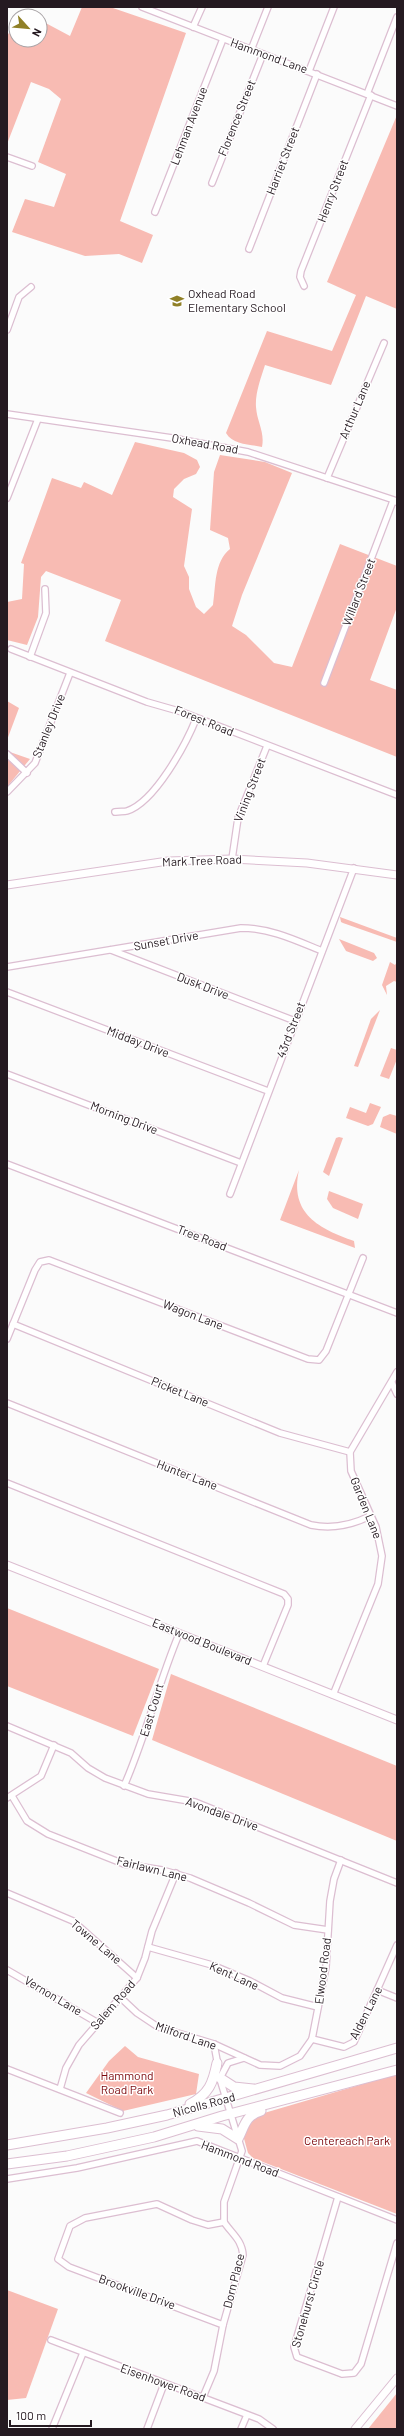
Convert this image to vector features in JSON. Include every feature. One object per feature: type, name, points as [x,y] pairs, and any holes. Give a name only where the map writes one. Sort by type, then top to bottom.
[{"type":"highway","name":"Nicolls Road","points":[[7,2145],[107,2128],[174,2113],[397,2048]]},
{"type":"highway","points":[[174,2113],[202,2098],[208,2092],[214,2080],[217,2063]]},
{"type":"highway","name":"Nicolls Road","points":[[7,2164],[67,2156],[154,2137],[231,2114],[397,2070]]},
{"type":"highway","points":[[220,2078],[234,2087],[258,2089]]},
{"type":"highway","points":[[187,2127],[215,2127],[238,2140],[249,2117],[280,2101]]},
{"type":"street","name":"Hammond Lane","points":[[142,7],[397,106]]},
{"type":"street","points":[[193,28],[202,7]]},
{"type":"street","points":[[251,50],[268,7]]},
{"type":"street","points":[[309,71],[334,7]]},
{"type":"street","name":"Henry Street","points":[[304,286],[300,277],[301,271],[397,17]]},
{"type":"street","name":"Lehman Avenue","points":[[155,212],[223,39]]},
{"type":"street","name":"Florence Street","points":[[212,183],[262,54]]},
{"type":"street","name":"Harriet Street","points":[[249,249],[317,74]]},
{"type":"street","points":[[7,157],[32,166]]},
{"type":"street","points":[[7,330],[19,297],[31,287]]},
{"type":"street","name":"Arthur Lane","points":[[327,478],[384,343]]},
{"type":"street","name":"Oxhead Road","points":[[7,414],[236,449],[268,457],[396,501]]},
{"type":"street","points":[[7,498],[38,419]]},
{"type":"street","name":"Willard Street","points":[[324,683],[396,501]]},
{"type":"street","points":[[30,657],[45,617],[45,589]]},
{"type":"street","name":"Forest Road","points":[[11,649],[70,673],[158,705],[173,708],[196,719],[397,795]]},
{"type":"street","name":"Stanley Drive","points":[[7,792],[28,772],[38,755],[70,673]]},
{"type":"street","points":[[115,812],[127,811],[136,806],[160,782],[180,754],[196,719]]},
{"type":"street","name":"Vining Street","points":[[232,858],[238,818],[267,746]]},
{"type":"street","points":[[7,754],[28,772]]},
{"type":"street","name":"Mark Tree Road","points":[[7,885],[168,861],[232,858],[354,868],[397,875]]},
{"type":"street","name":"43rd Street","points":[[230,1194],[354,868]]},
{"type":"street","name":"Sunset Drive","points":[[7,967],[240,928],[259,928],[322,951]]},
{"type":"street","name":"Dusk Drive","points":[[111,950],[295,1021]]},
{"type":"street","name":"Midday Drive","points":[[7,992],[268,1091]]},
{"type":"street","name":"Morning Drive","points":[[7,1074],[241,1163]]},
{"type":"street","name":"Tree Road","points":[[7,1164],[397,1313]]},
{"type":"street","name":"Wagon Lane","points":[[7,1339],[35,1270],[40,1262],[49,1260],[308,1359],[319,1360],[326,1351],[363,1258]]},
{"type":"street","name":"Picket Lane","points":[[13,1324],[280,1433],[350,1452]]},
{"type":"street","points":[[350,1452],[392,1383],[397,1372]]},
{"type":"street","points":[[392,1383],[397,1394]]},
{"type":"street","name":"Hunter Lane","points":[[7,1402],[311,1525],[333,1527],[360,1521],[370,1516]]},
{"type":"street","name":"Garden Lane","points":[[333,1695],[378,1584],[382,1556],[379,1538],[351,1471],[350,1452]]},
{"type":"street","points":[[7,1483],[284,1594],[288,1599],[288,1605],[263,1666]]},
{"type":"street","name":"Eastwood Boulevard","points":[[7,1565],[397,1720]]},
{"type":"street","name":"East Court","points":[[124,1786],[140,1750],[162,1676],[179,1634]]},
{"type":"street","name":"Avondale Drive","points":[[7,1726],[71,1753],[94,1772],[124,1786],[159,1797],[195,1802],[397,1883]]},
{"type":"street","points":[[9,1797],[40,1776],[54,1745]]},
{"type":"street","name":"Fairlawn Lane","points":[[9,1797],[27,1821],[36,1828],[124,1864],[176,1873],[249,1903],[294,1925],[328,1930]]},
{"type":"street","name":"Elwood Road","points":[[280,2066],[300,2056],[312,2039],[326,1967],[332,1890],[341,1860]]},
{"type":"street","name":"Salem Road","points":[[60,2089],[72,2056],[137,1978],[152,1931],[176,1873]]},
{"type":"street","name":"Towne Lane","points":[[7,1892],[73,1921],[137,1978]]},
{"type":"street","name":"Alden Lane","points":[[312,2039],[344,2047],[354,2042],[397,1945]]},
{"type":"street","name":"Kent Lane","points":[[148,1947],[212,1965],[250,1981],[282,1998],[318,2007]]},
{"type":"street","name":"Vernon Lane","points":[[7,1970],[98,2023]]},
{"type":"street","points":[[377,1990],[397,1998]]},
{"type":"street","name":"Milford Lane","points":[[121,1998],[137,2013],[158,2027],[214,2044],[260,2065],[280,2066]]},
{"type":"street","points":[[214,2044],[220,2078],[242,2151],[224,2202],[224,2222]]},
{"type":"street","points":[[220,2078],[228,2063],[244,2058]]},
{"type":"street","points":[[7,2069],[120,2113]]},
{"type":"street","name":"Hammond Road","points":[[7,2179],[77,2168],[197,2142],[397,2220]]},
{"type":"street","name":"Stonehurst Circle","points":[[338,2197],[294,2347],[296,2358],[342,2374],[354,2373],[361,2364],[397,2243]]},
{"type":"street","name":"Brookville Drive","points":[[223,2325],[69,2267],[58,2259],[58,2254],[70,2226],[77,2221],[150,2205],[164,2206],[192,2220],[208,2225],[224,2222]]},
{"type":"street","name":"Dorn Place","points":[[203,2397],[216,2365],[223,2325],[243,2255],[242,2246],[238,2239],[224,2222]]},
{"type":"street","name":"Eisenhower Road","points":[[51,2340],[259,2419],[273,2429]]},
{"type":"street","points":[[52,2429],[84,2353]]},
{"type":"street","points":[[355,2429],[397,2378]]},
{"type":"street","points":[[147,2429],[164,2384]]},
{"type":"street","points":[[242,2429],[247,2415]]},
{"type":"green space","points":[[82,7],[110,7],[186,33],[120,221],[153,235],[142,263],[119,254],[85,256],[12,232],[25,199],[54,207],[66,174],[38,162],[61,99],[49,89],[31,82],[7,144],[7,36],[8,34],[8,48],[48,48],[48,24],[70,36]]},
{"type":"green space","points":[[397,115],[397,309],[366,296],[331,385],[265,365],[256,396],[257,412],[262,432],[262,447],[237,442],[226,433],[267,331],[332,351],[356,295],[327,282]]},
{"type":"green space","points":[[135,442],[184,453],[197,460],[200,467],[196,474],[184,479],[174,489],[173,497],[192,509],[184,566],[189,577],[189,589],[196,607],[204,614],[213,605],[218,567],[225,554],[230,549],[228,538],[210,530],[214,472],[220,455],[265,462],[292,473],[242,595],[232,626],[246,635],[274,663],[292,667],[340,544],[397,566],[397,607],[370,680],[397,690],[397,757],[105,641],[121,600],[46,571],[41,577],[38,617],[27,645],[7,640],[7,602],[22,599],[24,564],[21,563],[52,478],[81,488],[84,482],[112,495]]},
{"type":"green space","points":[[7,701],[19,708],[7,740]]},
{"type":"green space","points":[[7,751],[30,759],[7,787]]},
{"type":"green space","points":[[340,917],[397,938],[397,942],[343,923],[341,922]]},
{"type":"green space","points":[[339,939],[374,953],[377,958],[373,961],[346,951]]},
{"type":"green space","points":[[390,962],[395,965],[397,962],[397,982],[394,981],[386,986],[387,995],[382,985]]},
{"type":"green space","points":[[380,1010],[358,1067],[354,1066],[371,1019]]},
{"type":"green space","points":[[391,1048],[397,1050],[397,1059],[389,1079],[380,1076]]},
{"type":"green space","points":[[370,1103],[381,1107],[373,1124],[368,1126],[346,1118],[350,1107],[366,1113]]},
{"type":"green space","points":[[390,1114],[397,1116],[397,1134],[380,1127],[383,1117]]},
{"type":"green space","points":[[336,1138],[343,1138],[329,1176],[323,1172]]},
{"type":"green space","points":[[299,1170],[297,1185],[299,1198],[303,1209],[310,1218],[319,1225],[354,1241],[355,1248],[280,1220]]},
{"type":"green space","points":[[329,1191],[363,1204],[358,1219],[333,1208],[327,1199]]},
{"type":"green space","points":[[7,1608],[159,1669],[133,1736],[7,1686]]},
{"type":"green space","points":[[171,1674],[397,1766],[397,1841],[152,1740]]},
{"type":"green space","name":"Hammond Road Park","points":[[125,2046],[138,2057],[199,2074],[196,2094],[123,2111],[86,2093],[109,2061]]},
{"type":"green space","name":"Centereach Park","points":[[397,2074],[397,2214],[253,2158],[248,2153],[243,2135],[251,2117]]},
{"type":"green space","points":[[7,2290],[58,2309],[26,2398],[7,2400]]},
{"type":"green space","points":[[397,2393],[397,2429],[368,2429]]},
{"type":"place","name":"Oxhead Road Elementary School","points":[[177,301]]}]
